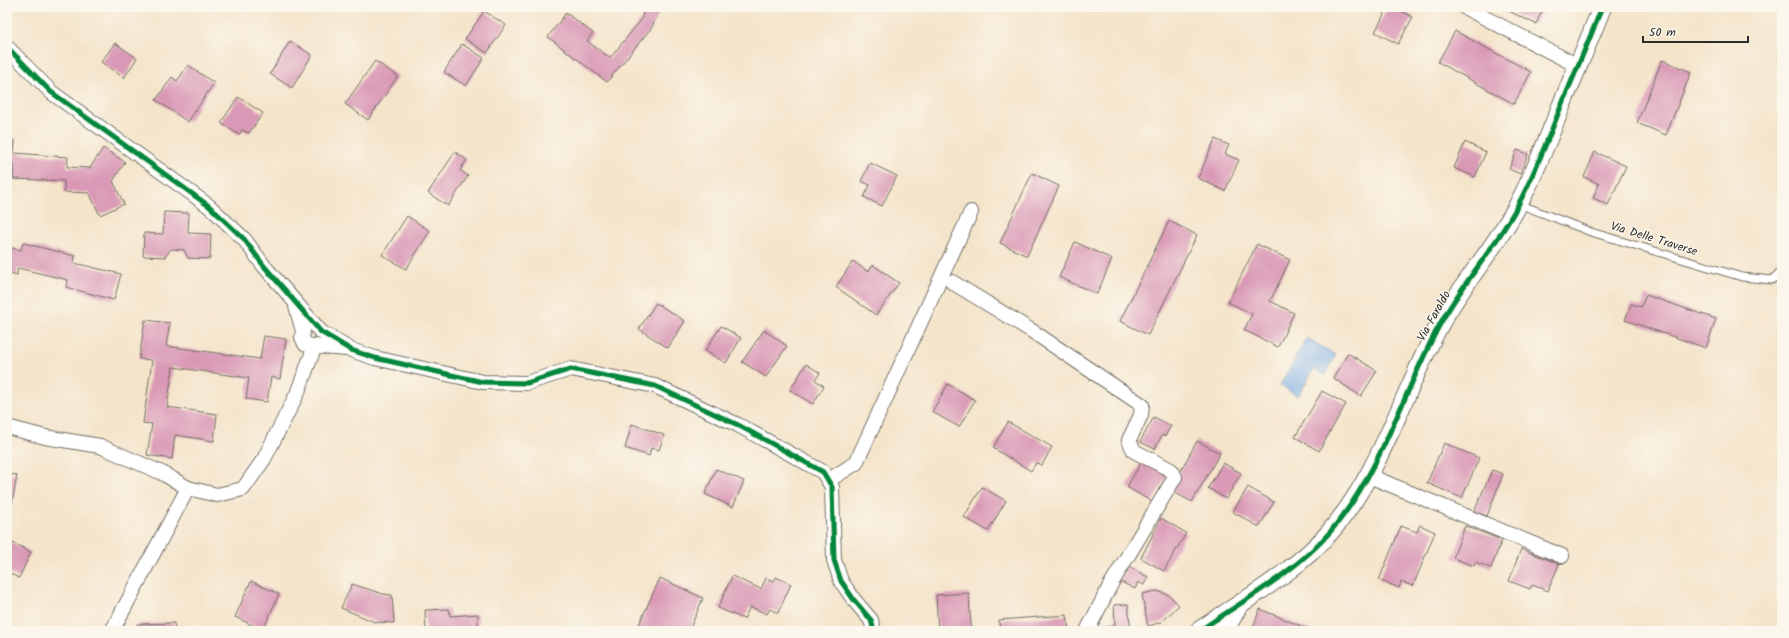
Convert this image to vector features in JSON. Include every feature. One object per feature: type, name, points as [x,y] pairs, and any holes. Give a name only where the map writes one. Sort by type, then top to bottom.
[{"type":"street","points":[[1464,7],[1578,66]]},
{"type":"street","name":"Via Faraldo","points":[[1199,631],[1297,562],[1329,534],[1351,506],[1440,325],[1461,289],[1493,245],[1518,204],[1602,7]]},
{"type":"street","points":[[7,47],[51,92],[209,206],[244,239],[319,330]]},
{"type":"street","points":[[829,480],[856,463],[971,212]]},
{"type":"street","points":[[952,282],[1142,404],[1142,415],[1129,440],[1134,451],[1171,470],[1174,478],[1111,584],[1087,631]]},
{"type":"street","points":[[294,300],[310,342]]},
{"type":"street","points":[[7,427],[45,437],[100,446],[162,473],[188,488],[217,495],[243,489],[264,459],[297,394],[310,342],[309,327],[319,330],[351,350]]},
{"type":"street","points":[[310,342],[351,350],[375,358],[483,382],[527,383],[571,369],[655,386],[751,432],[823,472],[829,480],[832,487],[834,560],[841,581],[854,600],[871,620],[874,631]]},
{"type":"street","points":[[1367,475],[1562,556]]},
{"type":"street","points":[[112,631],[188,488]]},
{"type":"street","points":[[1228,631],[1229,623],[1241,602]]},
{"type":"lane","name":"Via Delle Traverse","points":[[1518,204],[1591,232],[1742,278],[1772,280],[1782,270]]},
{"type":"water","points":[[1307,338],[1336,355],[1325,375],[1314,369],[1298,396],[1280,385]]},
{"type":"building","points":[[645,7],[661,7],[652,27],[607,82],[548,37],[566,13],[593,33],[587,41],[610,58],[641,20]]},
{"type":"building","points":[[1388,7],[1394,7],[1413,17],[1398,44],[1375,32]]},
{"type":"building","points":[[1500,7],[1544,7],[1536,24]]},
{"type":"building","points":[[484,11],[506,25],[487,53],[465,39]]},
{"type":"building","points":[[1455,31],[1531,72],[1514,104],[1438,62]]},
{"type":"building","points":[[290,41],[312,55],[292,88],[270,74]]},
{"type":"building","points":[[115,43],[137,58],[124,78],[101,62]]},
{"type":"building","points":[[462,44],[484,58],[466,86],[444,72]]},
{"type":"building","points":[[1662,60],[1691,72],[1666,135],[1637,123]]},
{"type":"building","points":[[375,61],[398,76],[368,120],[345,104]]},
{"type":"building","points":[[188,65],[214,83],[188,122],[156,100],[172,77],[177,81]]},
{"type":"building","points":[[238,97],[263,113],[249,133],[242,130],[239,135],[221,123]]},
{"type":"building","points":[[1215,139],[1229,145],[1225,154],[1239,160],[1225,191],[1198,178]]},
{"type":"building","points":[[7,140],[15,141],[14,153],[68,157],[67,167],[90,168],[103,148],[125,162],[113,181],[124,204],[100,215],[89,193],[64,192],[64,181],[13,179],[14,166],[7,165]]},
{"type":"building","points":[[1465,142],[1486,152],[1475,177],[1454,168]]},
{"type":"building","points":[[1517,150],[1528,154],[1520,174],[1509,169]]},
{"type":"building","points":[[455,152],[467,160],[460,170],[468,176],[448,206],[428,193]]},
{"type":"building","points":[[1595,152],[1626,166],[1608,205],[1593,198],[1599,184],[1584,177]]},
{"type":"building","points":[[870,163],[897,176],[882,206],[864,197],[870,185],[861,181]]},
{"type":"building","points":[[1032,173],[1059,186],[1027,256],[1000,243]]},
{"type":"building","points":[[164,212],[189,213],[188,233],[211,234],[210,259],[188,258],[184,250],[171,249],[165,257],[143,256],[144,233],[163,234]]},
{"type":"building","points":[[407,216],[430,231],[406,269],[382,255]]},
{"type":"building","points":[[1169,221],[1197,235],[1148,335],[1120,321]]},
{"type":"building","points":[[1075,242],[1112,259],[1097,294],[1059,277]]},
{"type":"building","points":[[23,243],[75,256],[74,263],[121,274],[114,300],[66,287],[68,280],[18,268],[17,275],[7,272],[7,247],[21,250]]},
{"type":"building","points":[[1257,244],[1290,260],[1270,301],[1294,313],[1278,347],[1244,330],[1252,314],[1228,302]]},
{"type":"building","points":[[853,261],[868,272],[873,265],[899,283],[876,315],[836,287]]},
{"type":"building","points":[[1646,295],[1716,319],[1706,348],[1625,320],[1631,304],[1641,307]]},
{"type":"building","points":[[656,303],[685,321],[668,348],[639,329]]},
{"type":"building","points":[[145,320],[170,323],[166,346],[260,359],[264,336],[286,339],[280,379],[271,377],[267,402],[246,399],[249,378],[173,367],[167,407],[217,414],[214,441],[175,435],[172,459],[147,455],[152,424],[143,423],[152,360],[139,359]]},
{"type":"building","points":[[721,326],[741,338],[726,363],[705,351]]},
{"type":"building","points":[[764,330],[787,346],[766,377],[742,362]]},
{"type":"building","points":[[1348,353],[1377,371],[1361,396],[1333,378]]},
{"type":"building","points":[[806,364],[820,373],[815,380],[824,386],[813,404],[790,390]]},
{"type":"building","points":[[948,384],[975,400],[959,427],[932,412]]},
{"type":"building","points":[[1322,391],[1346,404],[1319,451],[1295,437]]},
{"type":"building","points":[[1154,417],[1171,426],[1165,436],[1162,435],[1155,449],[1140,442]]},
{"type":"building","points":[[1008,422],[1052,447],[1042,465],[1036,463],[1031,471],[993,448]]},
{"type":"building","points":[[632,424],[664,435],[659,450],[651,448],[649,456],[625,448]]},
{"type":"building","points":[[1197,441],[1220,453],[1192,502],[1170,490]]},
{"type":"building","points":[[1444,443],[1479,458],[1462,498],[1427,483]]},
{"type":"building","points":[[1143,459],[1168,474],[1152,502],[1127,487]]},
{"type":"building","points":[[1223,463],[1241,473],[1226,499],[1208,488]]},
{"type":"building","points":[[716,469],[744,481],[733,507],[705,494]]},
{"type":"building","points":[[1492,470],[1503,474],[1487,516],[1474,512]]},
{"type":"building","points":[[7,474],[17,475],[12,504],[7,503]]},
{"type":"building","points":[[982,487],[1006,501],[988,531],[964,517]]},
{"type":"building","points":[[1248,487],[1274,502],[1259,527],[1233,512]]},
{"type":"building","points":[[1161,518],[1186,533],[1164,571],[1141,558]]},
{"type":"building","points":[[1420,525],[1435,532],[1413,586],[1401,582],[1399,588],[1379,580],[1401,526],[1417,532]]},
{"type":"building","points":[[1465,526],[1502,540],[1491,568],[1475,562],[1474,566],[1453,558]]},
{"type":"building","points":[[7,540],[31,552],[19,578],[7,572]]},
{"type":"building","points":[[1521,549],[1559,564],[1548,591],[1532,585],[1530,589],[1509,581]]},
{"type":"building","points":[[1127,566],[1148,577],[1144,585],[1138,582],[1135,589],[1119,581]]},
{"type":"building","points":[[732,576],[761,589],[766,578],[774,581],[776,577],[791,584],[778,613],[770,609],[767,614],[750,607],[744,619],[718,608]]},
{"type":"building","points":[[660,578],[703,598],[689,631],[636,631]]},
{"type":"building","points":[[251,581],[279,594],[263,630],[235,617]]},
{"type":"building","points":[[352,584],[383,594],[392,595],[394,623],[375,622],[341,608]]},
{"type":"building","points":[[1157,591],[1169,595],[1179,605],[1162,622],[1148,626],[1142,594]]},
{"type":"building","points":[[969,593],[971,631],[938,631],[936,595]]},
{"type":"building","points":[[1128,604],[1131,631],[1094,631],[1095,628],[1115,626],[1114,605]]},
{"type":"building","points":[[449,609],[450,616],[478,614],[478,631],[426,631],[425,610]]},
{"type":"building","points":[[1260,609],[1313,631],[1258,631],[1253,627]]},
{"type":"building","points":[[1067,615],[1069,631],[1000,631],[999,620]]},
{"type":"building","points":[[174,623],[175,631],[138,631],[137,624]]},
{"type":"cycle path","points":[[1199,631],[1268,585],[1302,560],[1330,532],[1348,509],[1364,484],[1377,458],[1440,324],[1459,293],[1501,234],[1525,192],[1541,157],[1602,7]]},
{"type":"cycle path","points":[[7,47],[51,92],[209,206],[244,239],[264,266],[321,332],[351,350],[375,358],[483,382],[527,383],[571,369],[655,386],[738,425],[823,472],[832,487],[834,560],[841,581],[854,600],[871,620],[874,631]]}]
